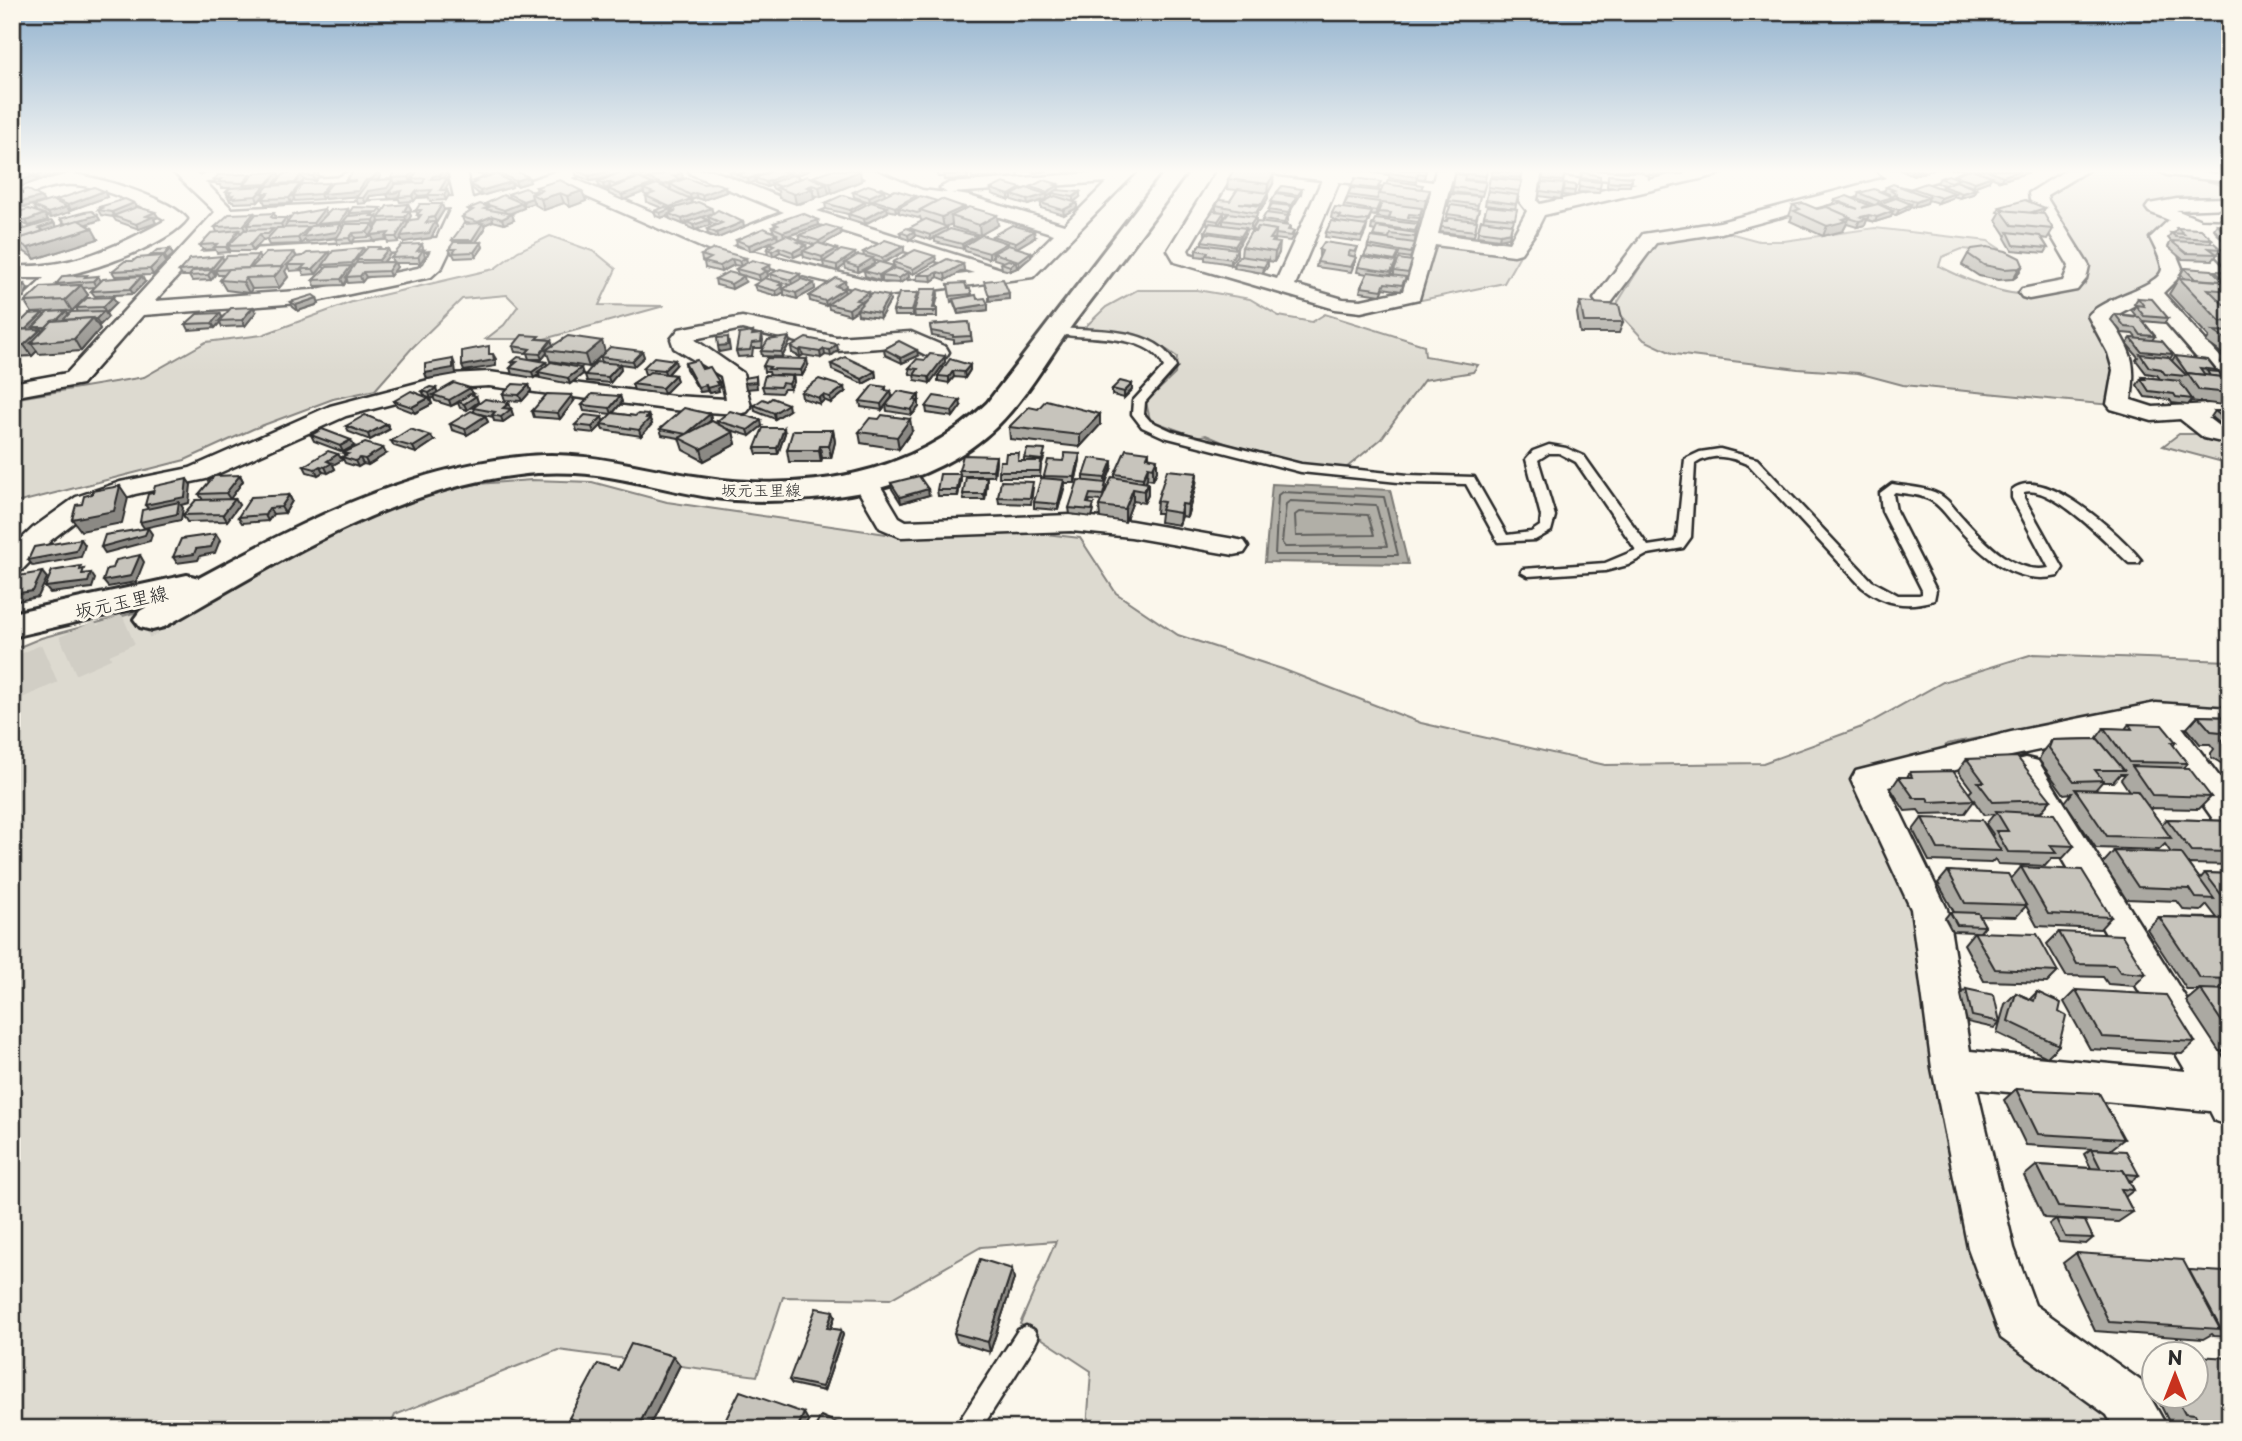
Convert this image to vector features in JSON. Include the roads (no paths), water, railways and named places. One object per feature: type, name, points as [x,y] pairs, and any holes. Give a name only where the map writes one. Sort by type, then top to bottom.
[{"type":"street","points":[[12,272],[34,273],[102,260],[147,237]]},
{"type":"street","points":[[12,284],[132,261],[183,237]]},
{"type":"street","points":[[12,390],[74,379],[202,237]]},
{"type":"street","points":[[137,309],[312,296],[418,275],[432,267],[447,237]]},
{"type":"street","points":[[695,237],[715,246],[879,289],[1020,276],[1032,270],[1063,237]]},
{"type":"street","points":[[715,246],[737,237]]},
{"type":"street","points":[[881,237],[1009,277]]},
{"type":"street","name":"坂元玉里線","points":[[152,619],[366,506],[410,489],[480,470],[541,464],[588,465],[699,487],[741,491],[804,489],[865,480],[912,466],[946,451],[998,411],[1126,237]]},
{"type":"street","points":[[1186,237],[1178,250],[1182,258],[1342,305],[1361,306],[1412,295],[1427,238],[1514,249],[1523,237]]},
{"type":"street","points":[[1283,288],[1306,237]]},
{"type":"street","points":[[1604,299],[1650,238],[1655,237]]},
{"type":"street","points":[[2029,293],[2070,286],[2076,278],[2079,266],[2062,237]]},
{"type":"street","points":[[2155,289],[2172,268],[2161,237]]},
{"type":"street","points":[[2208,237],[2230,259]]},
{"type":"street","points":[[183,259],[444,243]]},
{"type":"street","points":[[12,320],[57,277]]},
{"type":"street","points":[[2155,289],[2230,382]]},
{"type":"street","points":[[2183,289],[2155,289],[2126,299],[2099,316],[2119,354],[2124,370],[2119,404],[2152,414],[2230,410]]},
{"type":"street","points":[[12,564],[42,534],[85,502],[129,487],[197,474],[338,411],[451,381],[489,379],[674,402],[739,407],[732,373],[682,343],[687,334],[742,323],[836,344],[911,339],[937,352]]},
{"type":"street","points":[[2185,412],[2213,433],[2230,437]]},
{"type":"street","points":[[865,480],[889,522],[901,528],[1071,523],[1131,529],[1234,547]]},
{"type":"street","name":"坂元玉里線","points":[[12,625],[230,577]]},
{"type":"street","points":[[2143,1429],[2124,1398],[2018,1321],[1991,1248],[1952,1068],[1929,909],[1868,780],[2011,744],[2156,714],[2230,719]]},
{"type":"street","points":[[2156,714],[2230,817]]},
{"type":"street","points":[[2011,744],[2227,1098]]},
{"type":"street","points":[[1952,1068],[2227,1098]]},
{"type":"lane","points":[[1055,331],[1134,341],[1157,348],[1166,356],[1170,367],[1139,401],[1138,414],[1146,424],[1168,434],[1301,468],[1408,479],[1470,480],[1503,539],[1535,536],[1546,528],[1548,516],[1532,459],[1537,452],[1566,450],[1580,459],[1644,551]]},
{"type":"lane","points":[[1528,572],[1605,567],[1623,562],[1644,551],[1678,545],[1684,537],[1689,462],[1708,453],[1721,453],[1753,461],[1867,584],[1890,598],[1906,602],[1928,597],[1928,590],[1889,511],[1886,493],[1892,488],[1924,493],[1938,499],[2000,562],[2026,574],[2053,573],[2056,568],[2018,498],[2018,490],[2023,486],[2045,490],[2062,498],[2134,560]]},
{"type":"lane","points":[[966,1429],[1026,1338]]},
{"type":"water","points":[[1272,484],[1390,490],[1408,564],[1265,562]]},
{"type":"tunnel","points":[[99,642],[152,619]]},
{"type":"tunnel","points":[[12,680],[103,640]]}]
